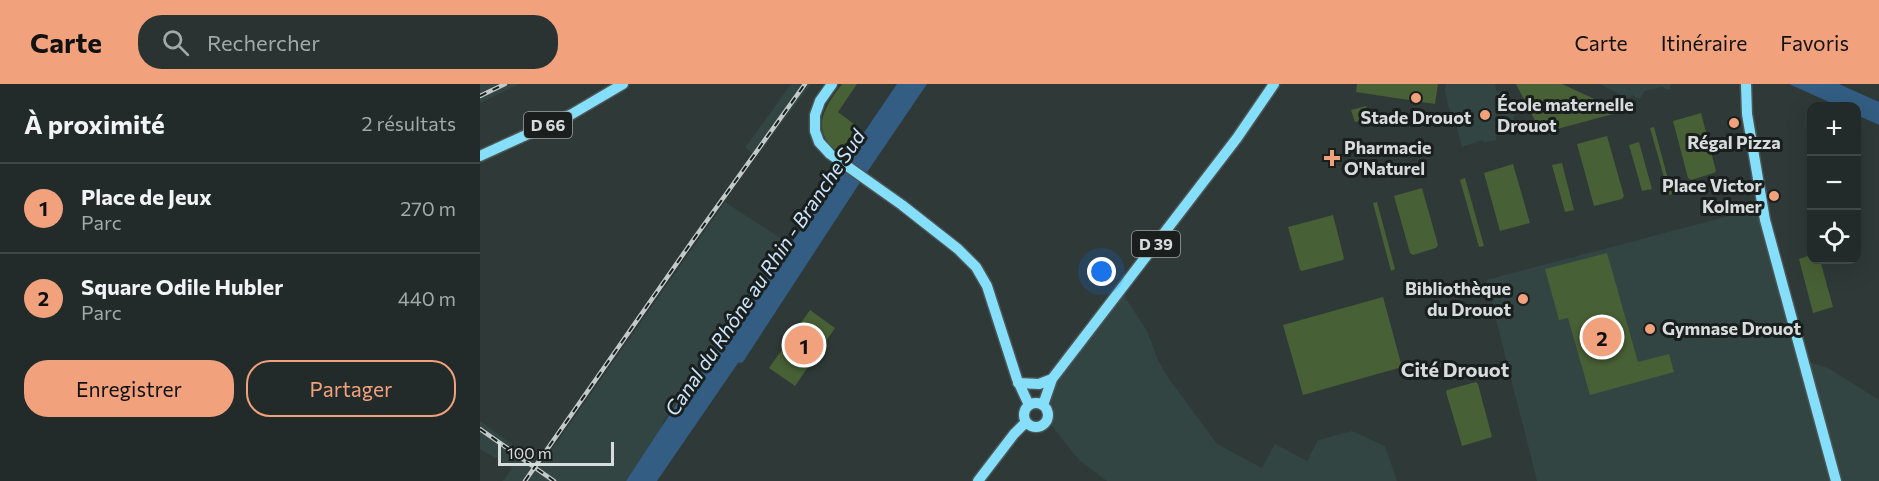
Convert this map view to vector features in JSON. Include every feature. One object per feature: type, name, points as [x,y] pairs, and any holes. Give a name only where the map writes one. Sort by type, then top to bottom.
[{"type":"main road","name":"D 66","points":[[480,156],[572,114],[623,84]]},
{"type":"main road","points":[[832,84],[817,107],[814,118],[815,131],[825,150],[958,249],[981,274],[987,286],[1018,383],[1029,405]]},
{"type":"main road","name":"D 39","points":[[1043,405],[1052,379],[1230,147],[1274,84]]},
{"type":"main road","points":[[1743,86],[1761,202],[1836,481]]},
{"type":"main road","points":[[1018,383],[1039,384],[1052,379]]},
{"type":"main road","points":[[1036,403],[1043,405],[1049,414],[1044,425],[1034,428],[1026,422],[1025,411],[1029,405],[1036,403]]},
{"type":"main road","points":[[978,481],[1026,422]]},
{"type":"shaded area","points":[[480,84],[519,84],[480,103]]},
{"type":"shaded area","points":[[791,84],[811,84],[757,156],[745,148]]},
{"type":"shaded area","name":"École maternelle Drouot","points":[[1446,84],[1495,84],[1497,92],[1505,90],[1517,115],[1513,116],[1517,132],[1496,136],[1496,140],[1484,143],[1483,140],[1462,147],[1454,115],[1451,115],[1448,105]]},
{"type":"shaded area","points":[[1600,84],[1672,84],[1669,90],[1662,87],[1644,91],[1640,99],[1632,95],[1629,99]]},
{"type":"shaded area","points":[[725,202],[791,245],[700,373],[695,376],[626,481],[503,481],[512,468],[480,449],[480,421],[541,465]]},
{"type":"shaded area","points":[[1759,208],[1800,359],[1828,368],[1879,400],[1879,481],[1537,481],[1486,280]]},
{"type":"shaded area","points":[[1121,291],[1147,331],[1167,376],[1217,444],[1262,468],[1275,444],[1307,461],[1318,440],[1352,431],[1385,446],[1397,481],[1107,481],[1080,461],[1048,420],[1049,414],[1045,406],[1052,379]]},
{"type":"green space","points":[[842,84],[857,84],[838,112],[858,127],[854,147],[846,159],[827,141],[822,124],[828,105]]},
{"type":"green space","name":"Stade Drouot","points":[[1357,84],[1438,84],[1435,104],[1356,92]]},
{"type":"green space","points":[[1516,84],[1562,84],[1614,108],[1616,112],[1541,132]]},
{"type":"green space","points":[[1366,106],[1370,118],[1355,122],[1351,110]]},
{"type":"green space","points":[[1701,113],[1716,171],[1691,180],[1688,178],[1673,121]]},
{"type":"green space","points":[[1654,127],[1672,194],[1669,195],[1650,128]]},
{"type":"green space","points":[[1607,136],[1624,196],[1622,199],[1594,206],[1577,144]]},
{"type":"green space","points":[[1639,142],[1652,189],[1642,191],[1629,145]]},
{"type":"green space","points":[[1562,163],[1574,210],[1565,212],[1552,165]]},
{"type":"green space","points":[[1513,164],[1530,223],[1500,231],[1484,173]]},
{"type":"green space","points":[[1465,178],[1484,246],[1479,247],[1460,180]]},
{"type":"green space","points":[[1422,188],[1438,245],[1436,248],[1413,255],[1410,253],[1394,196]]},
{"type":"green space","points":[[1377,202],[1395,269],[1391,271],[1373,203]]},
{"type":"green space","points":[[1333,215],[1343,260],[1300,270],[1288,227]]},
{"type":"green space","points":[[1607,253],[1638,362],[1669,354],[1674,372],[1590,395],[1568,318],[1559,320],[1545,269]]},
{"type":"green space","points":[[1807,256],[1807,264],[1821,264],[1833,307],[1813,313],[1799,259]]},
{"type":"green space","points":[[1383,297],[1402,367],[1303,395],[1283,325]]},
{"type":"green space","points":[[810,310],[835,328],[795,386],[769,368]]},
{"type":"green space","points":[[1476,382],[1492,437],[1462,446],[1446,392]]},
{"type":"water","points":[[897,84],[927,84],[743,362],[738,363],[657,481],[626,481],[695,376],[700,373],[863,141],[863,134]]},
{"type":"water","points":[[1789,84],[1839,84],[1879,102],[1879,125],[1861,117],[1861,102],[1829,102]]},
{"type":"railway","points":[[480,96],[505,84]]},
{"type":"railway","points":[[525,481],[805,84]]},
{"type":"railway","points":[[480,429],[554,481]]},
{"type":"place","name":"Stade Drouot","points":[[1416,98]]},
{"type":"place","name":"École maternelle Drouot","points":[[1485,115]]},
{"type":"place","name":"Régal Pizza","points":[[1734,123]]},
{"type":"place","name":"Pharmacie O'Naturel","points":[[1332,158]]},
{"type":"place","name":"Place Victor Kolmer","points":[[1774,196]]},
{"type":"place","name":"Bibliothèque du Drouot","points":[[1523,299]]},
{"type":"place","name":"Gymnase Drouot","points":[[1650,329]]},
{"type":"place","name":"Square Odile Hubler","points":[[1602,337]]},
{"type":"place","name":"Place de Jeux","points":[[804,345]]},
{"type":"district","name":"Cité Drouot","points":[[1455,370]]},
{"type":"water label","name":"Canal du Rhône au Rhin - Branche Sud","points":[[765,273]]}]
